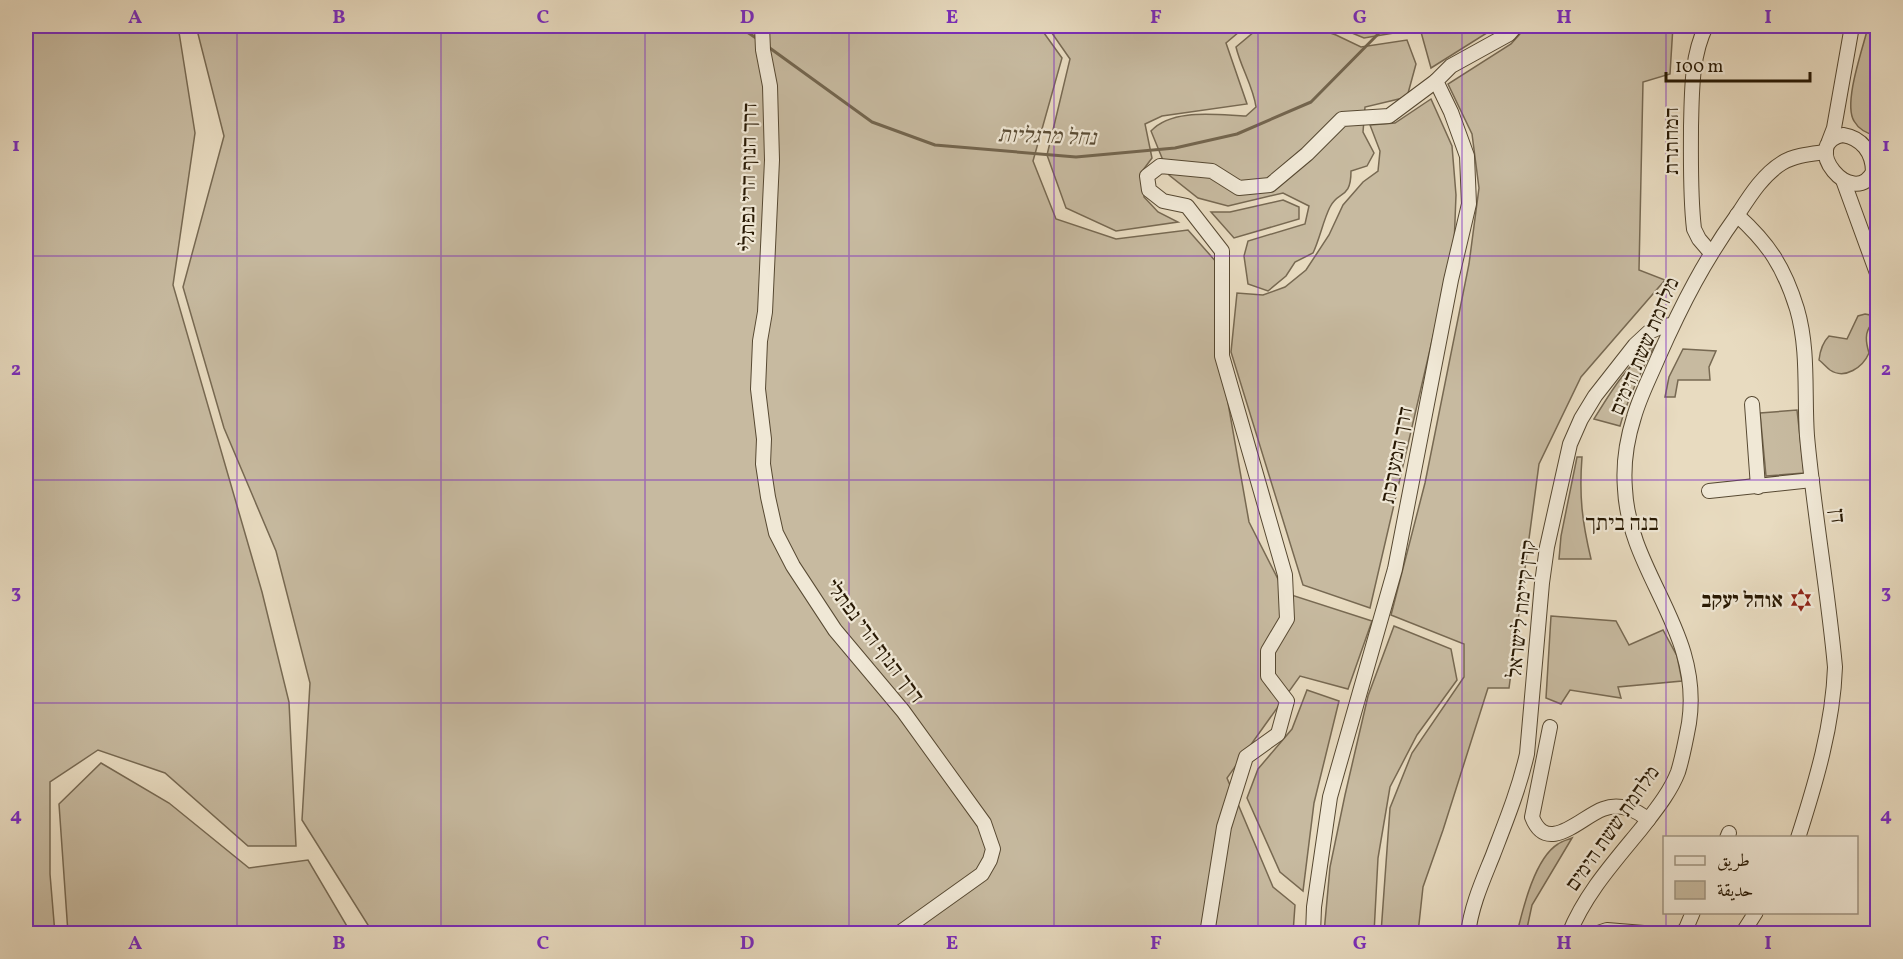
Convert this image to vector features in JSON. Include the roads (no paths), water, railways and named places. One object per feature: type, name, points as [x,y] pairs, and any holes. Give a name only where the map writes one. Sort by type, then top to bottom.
[{"type":"street","name":"דרך הנוף הרי נפתלי","points":[[762,26],[763,50],[770,86],[772,160],[765,312],[760,341],[758,388],[764,440],[763,464],[777,533],[782,547],[816,604],[903,711],[984,824],[993,849],[982,874],[898,933]]},
{"type":"street","points":[[1207,933],[1224,827],[1246,757],[1278,734],[1287,701],[1268,676],[1268,651],[1287,618],[1285,575],[1222,356],[1222,251],[1186,206],[1163,201],[1149,190],[1147,176],[1160,166],[1180,167],[1212,171],[1239,188],[1270,185],[1307,154],[1342,119],[1389,116],[1436,81],[1451,66],[1509,34],[1516,26]]},
{"type":"street","name":"המחתרת","points":[[1706,26],[1694,69],[1691,148],[1694,229],[1711,253]]},
{"type":"street","points":[[1852,26],[1841,95],[1834,128],[1827,147],[1828,162],[1843,180],[1878,276]]},
{"type":"street","name":"דרך המערכת","points":[[1313,933],[1314,907],[1330,797],[1395,569],[1451,280],[1469,204],[1467,156],[1451,112],[1436,81]]},
{"type":"street","points":[[1841,95],[1845,124],[1870,156],[1873,173],[1862,189],[1860,197],[1869,251]]},
{"type":"street","points":[[1827,147],[1836,136],[1843,135],[1878,146]]},
{"type":"street","name":"מלחמת ששת הימים","points":[[1569,933],[1593,888],[1648,820],[1678,772],[1689,721],[1688,672],[1685,653],[1634,535],[1624,489],[1628,440],[1634,415],[1672,324],[1711,253],[1737,215],[1770,172],[1796,156],[1827,147]]},
{"type":"street","points":[[1843,180],[1852,184],[1858,183],[1873,173]]},
{"type":"street","name":"דן","points":[[1737,215],[1759,235],[1773,254],[1787,281],[1803,337],[1807,435],[1833,642],[1835,688],[1829,729],[1798,836]]},
{"type":"street","name":"קרן קיימת לישראל","points":[[1468,933],[1474,902],[1513,802],[1527,754],[1542,583],[1547,547],[1570,444],[1595,396],[1635,345],[1649,332],[1672,324]]},
{"type":"street","points":[[1752,404],[1758,487]]},
{"type":"street","points":[[1709,491],[1812,480]]},
{"type":"street","points":[[1550,727],[1532,817],[1535,825],[1547,834],[1557,834],[1604,809],[1614,807],[1638,812],[1648,820]]},
{"type":"street","points":[[1682,933],[1692,914]]},
{"type":"street","points":[[1742,933],[1755,914]]},
{"type":"street","points":[[1875,933],[1878,928]]},
{"type":"street","points":[[1595,933],[1607,930],[1656,933]]},
{"type":"street","points":[[831,933],[843,933]]},
{"type":"waterway","name":"נחל מרגליות","points":[[738,26],[759,40]]},
{"type":"waterway","name":"נחל מרגליות","points":[[767,46],[872,122],[935,145],[1076,157],[1175,148],[1237,134],[1311,102],[1386,26]]},
{"type":"place","name":"אוהל יעקב","points":[[1801,600]]},
{"type":"district","name":"בנה ביתך","points":[[1622,522]]}]
